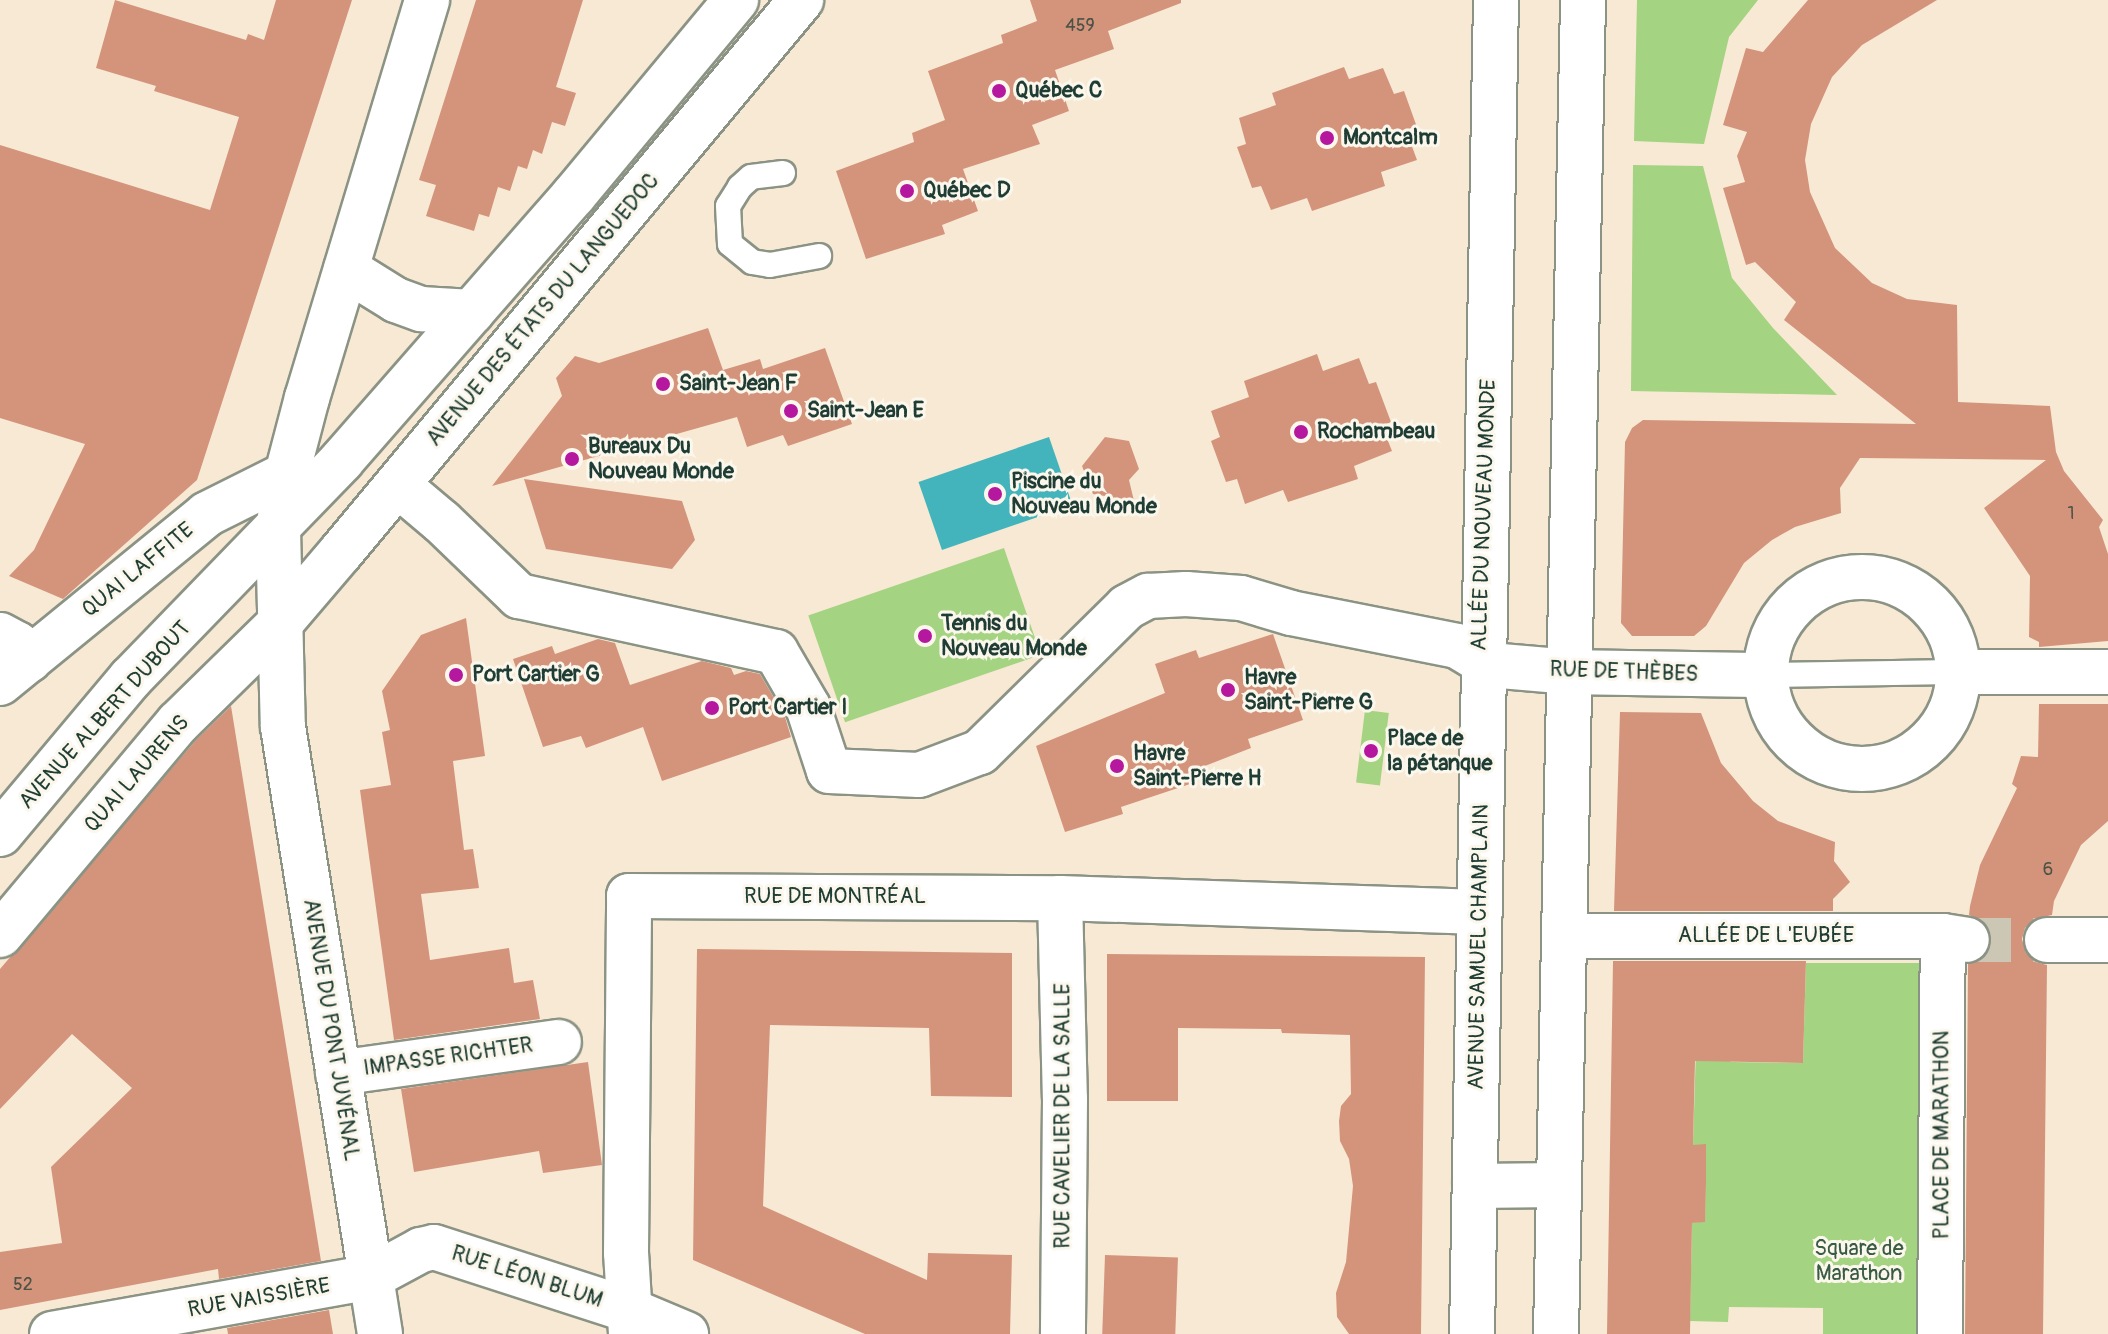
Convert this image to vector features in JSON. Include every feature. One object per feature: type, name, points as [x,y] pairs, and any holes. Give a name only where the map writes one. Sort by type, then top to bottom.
[{"type":"street","name":"AVENUE DU PONT JUVÉNAL","points":[[380,1334],[283,727],[283,620],[278,529],[287,474],[427,0]]},
{"type":"street","points":[[278,529],[472,312],[736,0]]},
{"type":"street","name":"AVENUE DES ÉTATS DU LANGUEDOC","points":[[283,620],[801,0]]},
{"type":"street","name":"ALLÉE DU NOUVEAU MONDE","points":[[398,485],[442,522],[519,596],[776,652],[808,707],[829,771],[919,775],[980,752],[1127,607],[1148,596],[1186,594],[1241,598],[1291,613],[1457,646],[1482,661],[1496,0]]},
{"type":"street","points":[[1556,1334],[1583,0]]},
{"type":"street","points":[[346,269],[396,300],[421,309],[472,312]]},
{"type":"street","name":"QUAI LAFFITE","points":[[10,659],[207,514],[287,474]]},
{"type":"street","name":"AVENUE ALBERT DUBOUT","points":[[0,834],[131,678],[278,529]]},
{"type":"street","points":[[1860,576],[1885,579],[1909,589],[1929,603],[1950,636],[1958,672],[1955,697],[1946,721],[1930,740],[1911,756],[1888,765],[1863,769],[1827,762],[1795,742],[1779,723],[1769,700],[1766,675],[1768,650],[1777,627],[1792,606],[1812,590],[1835,580],[1860,576]]},
{"type":"street","name":"QUAI LAURENS","points":[[0,935],[178,723],[283,620]]},
{"type":"street","name":"RUE DE THÈBES","points":[[1482,661],[1501,666],[1571,672],[1766,675]]},
{"type":"street","name":"AVENUE SAMUEL CHAMPLAIN","points":[[1472,1334],[1482,661]]},
{"type":"street","name":"RUE DE THÈBES","points":[[1958,672],[2108,672]]},
{"type":"street","points":[[131,678],[176,675],[222,680],[254,693],[283,727]]},
{"type":"street","name":"RUE DE MONTRÉAL","points":[[630,1322],[626,1253],[629,896],[1060,898],[1480,912]]},
{"type":"street","name":"RUE CAVELIER DE LA SALLE","points":[[1060,898],[1065,1099],[1063,1334]]},
{"type":"street","name":"ALLÉE DE L'EUBÉE","points":[[1565,936],[1955,938]]},
{"type":"street","name":"PLACE DE MARATHON","points":[[1940,1334],[1955,938]]},
{"type":"street","points":[[2047,940],[2108,940]]},
{"type":"street","name":"IMPASSE RICHTER","points":[[338,1073],[559,1042]]},
{"type":"street","points":[[1475,1186],[1558,1185]]},
{"type":"street","name":"RUE LÉON BLUM","points":[[371,1277],[421,1250],[434,1247],[630,1322],[686,1334]]},
{"type":"street","name":"RUE VAISSIÈRE","points":[[52,1334],[371,1277]]},
{"type":"lane","points":[[783,173],[751,177],[740,187],[728,206],[730,244],[752,262],[770,265],[819,256]]},
{"type":"lane","name":"RUE DE THÈBES","points":[[1766,675],[1958,672]]},
{"type":"green space","points":[[1637,0],[1758,0],[1729,37],[1704,144],[1634,141]]},
{"type":"green space","points":[[1633,165],[1703,166],[1732,278],[1773,328],[1837,395],[1631,391]]},
{"type":"green space","name":"Tennis du Nouveau Monde","points":[[1004,548],[1041,655],[845,722],[808,615]]},
{"type":"green space","name":"Place de la pétanque","points":[[1365,710],[1389,713],[1380,785],[1356,782]]},
{"type":"green space","name":"Square de Marathon","points":[[1806,963],[1919,963],[1917,1334],[1823,1334],[1823,1308],[1729,1307],[1728,1322],[1690,1321],[1692,1223],[1705,1221],[1706,1145],[1693,1145],[1696,1048],[1732,1062],[1803,1063]]},
{"type":"water","name":"Piscine du Nouveau Monde","points":[[1049,437],[1072,505],[942,550],[919,482]]},
{"type":"building","points":[[115,0],[246,40],[248,34],[264,40],[276,0],[352,0],[197,480],[63,599],[9,576],[34,550],[85,444],[0,418],[0,145],[210,210],[239,117],[154,91],[156,86],[96,68]]},
{"type":"building","points":[[476,0],[583,0],[556,87],[576,93],[565,126],[552,122],[542,154],[533,150],[527,169],[518,166],[510,191],[498,187],[489,217],[479,214],[474,231],[426,216],[436,185],[419,180]]},
{"type":"building","points":[[1030,0],[1181,0],[1181,3],[1108,31],[1114,49],[1055,70],[1069,111],[1032,125],[1040,144],[963,169],[978,211],[942,225],[945,234],[866,259],[836,171],[914,142],[912,133],[945,120],[928,71],[1003,43],[1001,35],[1037,21]]},
{"type":"building","points":[[1808,0],[1937,0],[1862,45],[1832,77],[1811,124],[1805,160],[1810,192],[1835,248],[1872,283],[1907,299],[1957,305],[1958,402],[2050,406],[2056,452],[2064,471],[2103,520],[2099,527],[2108,554],[2108,641],[2039,647],[2039,642],[2029,637],[2030,576],[1984,508],[2046,460],[1860,458],[1840,488],[1841,513],[1795,527],[1772,540],[1744,563],[1706,626],[1694,636],[1632,636],[1621,623],[1625,442],[1632,428],[1643,420],[1916,424],[1784,320],[1796,302],[1755,262],[1746,265],[1723,188],[1745,182],[1737,156],[1747,132],[1723,125],[1746,48],[1763,52]]},
{"type":"building","name":"Montcalm","points":[[1344,67],[1349,79],[1383,68],[1394,94],[1404,91],[1418,130],[1407,133],[1417,160],[1381,172],[1385,186],[1312,211],[1307,198],[1271,210],[1261,186],[1252,188],[1237,147],[1246,144],[1239,118],[1276,105],[1272,93]]},
{"type":"building","points":[[708,328],[723,370],[760,359],[763,369],[825,348],[852,424],[788,446],[783,435],[747,447],[737,417],[492,486],[562,396],[556,378],[575,356],[599,363]]},
{"type":"building","name":"Rochambeau","points":[[1317,354],[1323,371],[1359,358],[1369,384],[1376,382],[1391,422],[1382,426],[1392,451],[1354,466],[1358,479],[1288,502],[1283,490],[1245,504],[1237,479],[1226,482],[1211,441],[1220,437],[1211,411],[1249,397],[1244,381]]},
{"type":"building","points":[[1105,437],[1129,441],[1139,469],[1129,480],[1134,501],[1093,494],[1082,466]]},
{"type":"building","points":[[524,479],[682,501],[695,540],[672,569],[546,549]]},
{"type":"building","points":[[466,618],[485,756],[453,761],[464,850],[473,849],[479,888],[421,894],[430,960],[509,948],[514,983],[533,980],[540,1019],[394,1040],[360,790],[391,785],[382,732],[390,730],[382,691],[421,635]]},
{"type":"building","points":[[1273,634],[1303,720],[1248,739],[1251,748],[1192,771],[1196,782],[1121,807],[1123,814],[1065,832],[1036,746],[1165,693],[1155,664],[1196,650],[1199,658]]},
{"type":"building","points":[[598,639],[615,643],[630,685],[702,661],[731,668],[734,675],[746,671],[760,674],[785,717],[791,737],[662,781],[643,727],[586,748],[581,736],[543,747],[513,659],[552,646],[555,654]]},
{"type":"building","points":[[2039,704],[2108,704],[2108,821],[2081,845],[2054,901],[2052,915],[2034,919],[2025,928],[2022,939],[2026,953],[2035,962],[2047,965],[2043,1334],[1965,1334],[1968,964],[1986,956],[1992,943],[1990,931],[1983,921],[1969,915],[1970,906],[1980,865],[2017,788],[2012,784],[2021,756],[2038,757]]},
{"type":"building","points":[[231,706],[321,1261],[219,1279],[218,1269],[0,1310],[0,1252],[62,1243],[51,1167],[132,1088],[72,1034],[0,1109],[0,969],[196,740]]},
{"type":"building","points":[[1620,712],[1701,713],[1721,763],[1753,801],[1778,821],[1835,842],[1834,861],[1850,882],[1833,899],[1833,911],[1614,911]]},
{"type":"building","points":[[697,949],[1012,953],[1012,1097],[931,1096],[929,1028],[770,1025],[763,1206],[927,1280],[928,1253],[1012,1255],[1010,1334],[865,1334],[693,1260]]},
{"type":"building","points":[[1107,954],[1425,957],[1421,1334],[1349,1334],[1337,1317],[1336,1293],[1346,1262],[1353,1186],[1349,1159],[1340,1141],[1339,1121],[1341,1106],[1351,1094],[1350,1035],[1282,1033],[1281,1029],[1178,1028],[1178,1101],[1107,1101]]},
{"type":"building","points":[[1613,961],[1806,961],[1803,1063],[1695,1061],[1693,1145],[1706,1144],[1706,1183],[1705,1222],[1692,1223],[1690,1334],[1607,1334]]},
{"type":"building","points":[[588,1062],[602,1165],[543,1173],[539,1151],[414,1172],[401,1089]]},
{"type":"building","points":[[1105,1255],[1178,1258],[1175,1334],[1102,1334]]},
{"type":"building","points":[[329,1310],[333,1334],[228,1334],[227,1328]]},
{"type":"tunnel","points":[[1967,940],[2047,940]]},
{"type":"place","name":"Québec C","points":[[999,91]]},
{"type":"place","name":"Montcalm","points":[[1327,138]]},
{"type":"place","name":"Québec D","points":[[907,191]]},
{"type":"place","name":"Saint-Jean F","points":[[663,384]]},
{"type":"place","name":"Saint-Jean E","points":[[791,411]]},
{"type":"place","name":"Rochambeau","points":[[1301,432]]},
{"type":"place","name":"Bureaux Du Nouveau Monde","points":[[572,459]]},
{"type":"place","name":"Piscine du Nouveau Monde","points":[[995,494]]},
{"type":"place","name":"Tennis du Nouveau Monde","points":[[925,636]]},
{"type":"place","name":"Port Cartier G","points":[[456,675]]},
{"type":"place","name":"Havre Saint-Pierre G","points":[[1228,690]]},
{"type":"place","name":"Port Cartier I","points":[[712,708]]},
{"type":"place","name":"Place de la pétanque","points":[[1371,751]]},
{"type":"place","name":"Havre Saint-Pierre H","points":[[1117,766]]}]
